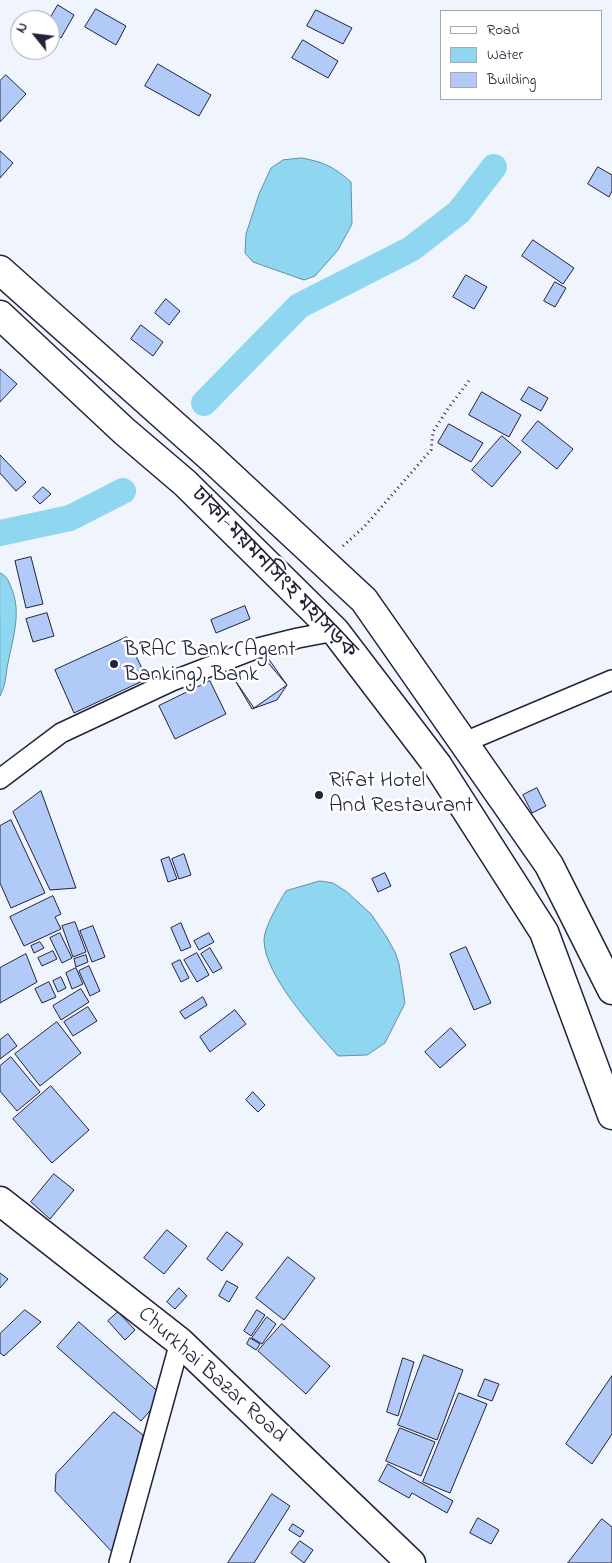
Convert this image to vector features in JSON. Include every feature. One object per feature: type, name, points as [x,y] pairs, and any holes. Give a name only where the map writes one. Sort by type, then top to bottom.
[{"type":"highway","name":"ঢাকা-ময়মনসিংহ মহাসড়ক","points":[[0,270],[210,456],[364,600],[549,865],[612,990]]},
{"type":"highway","name":"ঢাকা-ময়মনসিংহ মহাসড়ক","points":[[0,315],[124,431],[184,483],[335,631],[438,766],[544,932],[612,1115]]},
{"type":"highway","name":"Churkhai Bazar Road","points":[[0,1201],[180,1342],[411,1563]]},
{"type":"street","points":[[0,778],[61,733],[172,681],[258,648],[335,631]]},
{"type":"street","points":[[464,742],[612,680]]},
{"type":"street","points":[[119,1563],[180,1342]]},
{"type":"path","points":[[324,563],[364,527],[431,450],[434,432],[447,410],[471,378]]},
{"type":"water","points":[[302,158],[317,161],[328,166],[351,182],[352,224],[338,250],[315,276],[304,280],[253,262],[245,253],[246,234],[259,194],[271,168],[283,160]]},
{"type":"water","points":[[0,573],[6,577],[11,587],[16,606],[16,615],[5,683],[0,696]]},
{"type":"water","points":[[320,881],[333,883],[347,892],[371,914],[395,952],[399,964],[405,1003],[385,1043],[367,1055],[338,1056],[292,1001],[272,969],[266,954],[264,940],[266,929],[286,891]]},
{"type":"building","points":[[58,5],[74,15],[61,38],[60,10],[55,10]]},
{"type":"building","points":[[96,9],[126,26],[116,45],[85,27]]},
{"type":"building","points":[[316,10],[352,28],[343,44],[307,26]]},
{"type":"building","points":[[303,40],[338,61],[328,78],[292,58]]},
{"type":"building","points":[[158,64],[211,95],[199,116],[145,86]]},
{"type":"building","points":[[6,75],[26,94],[0,122],[0,81]]},
{"type":"building","points":[[0,151],[13,163],[0,178]]},
{"type":"building","points":[[598,167],[612,175],[612,191],[609,197],[588,184]]},
{"type":"building","points":[[533,240],[574,268],[563,284],[522,256]]},
{"type":"building","points":[[466,275],[487,287],[474,309],[453,297]]},
{"type":"building","points":[[555,282],[566,288],[555,307],[544,301]]},
{"type":"building","points":[[166,299],[180,311],[169,325],[155,313]]},
{"type":"building","points":[[141,325],[163,342],[153,356],[131,339]]},
{"type":"building","points":[[0,369],[17,384],[0,402]]},
{"type":"building","points":[[529,387],[548,398],[541,411],[521,400]]},
{"type":"building","points":[[482,392],[521,415],[509,437],[469,415]]},
{"type":"building","points":[[538,421],[573,449],[557,469],[522,441]]},
{"type":"building","points":[[449,424],[483,443],[471,462],[438,443]]},
{"type":"building","points":[[502,436],[521,452],[492,487],[472,470]]},
{"type":"building","points":[[0,455],[26,482],[16,491],[0,473]]},
{"type":"building","points":[[43,487],[51,494],[40,504],[33,497]]},
{"type":"building","points":[[31,557],[43,604],[26,608],[15,561]]},
{"type":"building","points":[[245,606],[250,619],[216,633],[211,620]]},
{"type":"building","points":[[47,613],[54,636],[33,642],[26,619]]},
{"type":"building","points":[[127,637],[147,679],[74,713],[55,670]]},
{"type":"building","points":[[263,657],[287,685],[277,700],[252,709],[226,665],[229,669]]},
{"type":"building","points":[[250,658],[268,658],[287,685],[254,708],[228,670]]},
{"type":"building","points":[[210,681],[226,714],[175,739],[159,706]]},
{"type":"building","points":[[537,788],[546,806],[532,813],[523,795]]},
{"type":"building","points":[[41,791],[76,888],[50,890],[13,812]]},
{"type":"building","points":[[11,820],[45,893],[11,908],[0,883],[0,826]]},
{"type":"building","points":[[184,854],[191,875],[179,879],[172,859]]},
{"type":"building","points":[[169,857],[177,879],[168,882],[161,860]]},
{"type":"building","points":[[385,873],[391,886],[378,892],[372,879]]},
{"type":"building","points":[[53,896],[61,914],[55,917],[61,929],[24,946],[10,917]]},
{"type":"building","points":[[75,922],[86,952],[73,957],[62,926]]},
{"type":"building","points":[[181,923],[191,947],[181,951],[171,928]]},
{"type":"building","points":[[93,926],[105,957],[92,962],[80,931]]},
{"type":"building","points":[[60,933],[72,958],[62,963],[50,938]]},
{"type":"building","points":[[209,933],[214,942],[199,950],[194,941]]},
{"type":"building","points":[[40,942],[44,948],[34,953],[31,946]]},
{"type":"building","points":[[466,947],[491,1003],[474,1010],[450,954]]},
{"type":"building","points":[[210,948],[222,968],[213,973],[201,954]]},
{"type":"building","points":[[53,951],[57,959],[42,966],[38,958]]},
{"type":"building","points":[[197,953],[209,975],[197,982],[184,960]]},
{"type":"building","points":[[26,954],[37,982],[0,1003],[0,968]]},
{"type":"building","points":[[86,955],[88,962],[76,967],[74,959]]},
{"type":"building","points":[[180,960],[189,978],[181,982],[172,964]]},
{"type":"building","points":[[89,966],[100,991],[90,996],[79,971]]},
{"type":"building","points":[[76,968],[83,984],[72,989],[66,973]]},
{"type":"building","points":[[61,977],[66,988],[58,992],[53,981]]},
{"type":"building","points":[[49,982],[56,997],[42,1003],[35,989]]},
{"type":"building","points":[[81,989],[89,1002],[61,1020],[53,1006]]},
{"type":"building","points":[[203,997],[207,1005],[185,1019],[180,1012]]},
{"type":"building","points":[[88,1007],[97,1021],[73,1036],[64,1022]]},
{"type":"building","points":[[235,1010],[246,1024],[210,1052],[200,1037]]},
{"type":"building","points":[[57,1022],[81,1053],[40,1086],[15,1054]]},
{"type":"building","points":[[451,1028],[466,1045],[440,1068],[425,1052]]},
{"type":"building","points":[[8,1034],[17,1046],[0,1059],[0,1040]]},
{"type":"building","points":[[11,1057],[40,1092],[17,1111],[0,1091],[0,1066]]},
{"type":"building","points":[[51,1086],[89,1130],[52,1163],[13,1119]]},
{"type":"building","points":[[253,1092],[265,1105],[258,1112],[246,1100]]},
{"type":"building","points":[[54,1174],[74,1190],[50,1219],[31,1202]]},
{"type":"building","points":[[167,1230],[187,1246],[164,1274],[144,1258]]},
{"type":"building","points":[[227,1232],[243,1244],[222,1271],[207,1259]]},
{"type":"building","points":[[288,1257],[315,1278],[284,1320],[256,1298]]},
{"type":"building","points":[[0,1273],[8,1279],[0,1288]]},
{"type":"building","points":[[227,1281],[238,1287],[229,1302],[219,1296]]},
{"type":"building","points":[[179,1288],[187,1296],[175,1309],[167,1302]]},
{"type":"building","points":[[25,1310],[41,1322],[4,1356],[0,1353],[0,1334]]},
{"type":"building","points":[[257,1310],[265,1315],[251,1336],[244,1331]]},
{"type":"building","points":[[118,1312],[135,1330],[125,1340],[108,1321]]},
{"type":"building","points":[[267,1317],[276,1324],[262,1344],[252,1338]]},
{"type":"building","points":[[79,1322],[163,1396],[141,1421],[57,1347]]},
{"type":"building","points":[[282,1324],[330,1366],[306,1394],[258,1351]]},
{"type":"building","points":[[250,1338],[260,1344],[256,1350],[247,1344]]},
{"type":"building","points":[[424,1355],[463,1370],[437,1440],[398,1425]]},
{"type":"building","points":[[403,1358],[414,1362],[398,1416],[387,1412]]},
{"type":"building","points":[[612,1376],[612,1434],[592,1464],[566,1444]]},
{"type":"building","points":[[485,1379],[499,1384],[492,1401],[478,1396]]},
{"type":"building","points":[[459,1393],[487,1404],[450,1493],[423,1482]]},
{"type":"building","points":[[114,1412],[143,1435],[114,1554],[55,1491],[56,1474]]},
{"type":"building","points":[[400,1428],[435,1442],[421,1476],[386,1461]]},
{"type":"building","points":[[388,1464],[453,1501],[447,1513],[412,1493],[409,1498],[379,1481]]},
{"type":"building","points":[[272,1494],[290,1506],[254,1563],[228,1563]]},
{"type":"building","points":[[478,1518],[499,1530],[491,1544],[470,1533]]},
{"type":"building","points":[[602,1519],[612,1527],[612,1563],[568,1563]]},
{"type":"building","points":[[293,1524],[304,1531],[300,1537],[289,1530]]},
{"type":"building","points":[[300,1541],[313,1550],[304,1563],[291,1553]]},
{"type":"waterway","points":[[204,403],[299,306],[411,249],[459,212],[494,167]]},
{"type":"waterway","points":[[0,533],[70,518],[123,491]]},
{"type":"place","name":"BRAC Bank (Agent Banking), Bank","points":[[114,664]]},
{"type":"place","name":"Rifat Hotel And Restaurant","points":[[319,795]]}]
